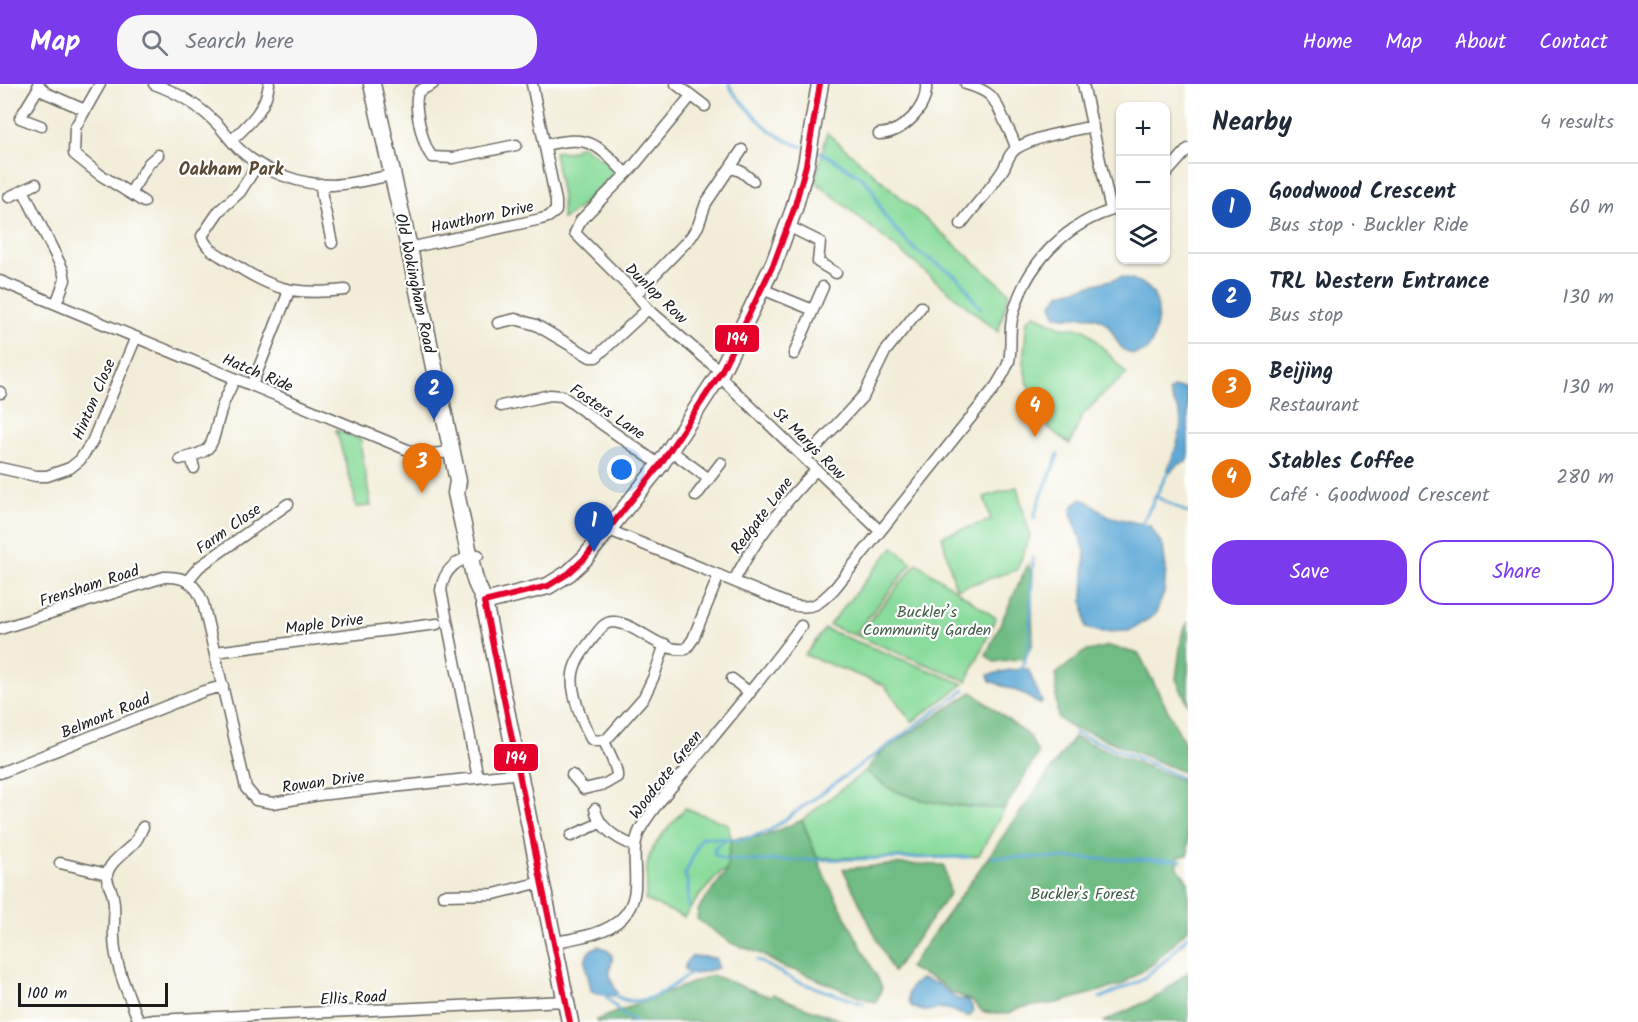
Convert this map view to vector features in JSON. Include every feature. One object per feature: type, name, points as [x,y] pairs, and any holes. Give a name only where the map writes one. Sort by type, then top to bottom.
[{"type":"street","points":[[100,84],[75,128],[72,146],[74,154],[99,174],[144,201]]},
{"type":"street","points":[[154,84],[190,101],[258,164],[279,174],[321,184],[338,184],[392,175]]},
{"type":"street","points":[[232,141],[255,119],[269,84]]},
{"type":"street","name":"Old Wokingham Road","points":[[372,84],[458,481],[464,491],[474,556],[483,581],[482,596],[570,1022]]},
{"type":"street","points":[[433,84],[419,91],[416,102],[425,144],[432,157],[453,158],[516,144]]},
{"type":"street","points":[[532,84],[544,142],[573,140],[591,143],[626,174],[691,96]]},
{"type":"street","points":[[676,84],[705,106]]},
{"type":"street","points":[[482,596],[538,589],[556,582],[585,558],[670,450],[720,374],[762,289],[788,226],[806,165],[820,84]]},
{"type":"street","points":[[879,134],[888,134],[918,112],[924,102],[926,84]]},
{"type":"street","points":[[966,84],[985,92],[996,101],[1013,137],[1016,149]]},
{"type":"street","points":[[609,530],[791,605],[814,606],[835,588],[996,386],[1009,359],[1010,334],[1016,305],[1036,265],[1074,227],[1116,209],[1083,84]]},
{"type":"street","points":[[41,126],[20,118],[38,86],[46,93],[85,110]]},
{"type":"street","points":[[961,224],[990,188],[1010,154],[1016,149],[1034,141],[1094,126]]},
{"type":"street","name":"Hawthorn Drive","points":[[409,248],[541,219],[553,214],[556,211],[556,201],[544,142]]},
{"type":"street","points":[[1170,169],[1188,149]]},
{"type":"street","points":[[636,294],[691,237],[698,226],[706,203],[742,150]]},
{"type":"street","points":[[130,192],[149,163],[158,155]]},
{"type":"street","points":[[258,164],[240,192],[219,211],[202,236],[205,246],[273,287],[289,291],[318,293],[345,290]]},
{"type":"street","points":[[731,167],[753,181]]},
{"type":"street","name":"Dunlop Row","points":[[626,174],[581,220],[575,233],[648,309],[720,374]]},
{"type":"street","points":[[9,197],[36,184]]},
{"type":"street","points":[[321,184],[332,243]]},
{"type":"street","points":[[23,190],[63,270],[65,280],[56,304]]},
{"type":"street","points":[[788,226],[820,242],[818,261],[836,273]]},
{"type":"street","name":"Hatch Ride","points":[[0,281],[420,455],[452,452]]},
{"type":"street","points":[[794,354],[823,287]]},
{"type":"street","points":[[762,289],[813,310]]},
{"type":"street","points":[[252,385],[289,291]]},
{"type":"street","points":[[805,459],[864,395],[885,352],[921,307]]},
{"type":"street","points":[[498,322],[515,319],[536,325],[590,357],[596,357],[648,309]]},
{"type":"street","name":"Hinton Close","points":[[0,468],[36,476],[47,476],[70,468],[80,460],[92,442],[136,337]]},
{"type":"street","name":"St Marys Row","points":[[720,374],[880,531]]},
{"type":"street","points":[[194,468],[186,458],[205,452],[212,444],[220,411],[235,378]]},
{"type":"street","name":"Fosters Lane","points":[[501,406],[550,395],[562,396],[660,465]]},
{"type":"street","points":[[670,450],[709,479]]},
{"type":"street","points":[[696,496],[721,463]]},
{"type":"street","name":"Redgate Lane","points":[[734,582],[742,565],[797,489],[816,470]]},
{"type":"street","name":"Farm Close","points":[[188,580],[199,567],[288,504]]},
{"type":"street","points":[[474,556],[456,562],[442,578],[441,590],[478,778]]},
{"type":"street","points":[[664,644],[654,676],[644,697],[612,736],[604,741],[591,739],[582,721],[572,678],[579,657],[603,625],[612,622],[623,624],[682,650],[690,646],[719,575]]},
{"type":"street","name":"Frensham Road","points":[[0,629],[164,578],[175,577],[188,580]]},
{"type":"street","name":"Rowan Drive","points":[[188,580],[200,593],[246,788],[256,800],[273,803],[319,795],[520,773]]},
{"type":"street","name":"Maple Drive","points":[[215,652],[437,624]]},
{"type":"street","name":"Woodcote Green","points":[[555,942],[609,927],[624,915],[635,894],[635,846],[641,827],[765,676],[801,626]]},
{"type":"street","points":[[732,680],[750,693]]},
{"type":"street","name":"Belmont Road","points":[[0,773],[223,686]]},
{"type":"street","points":[[572,775],[584,789],[605,784],[617,777],[617,771],[604,741]]},
{"type":"street","points":[[595,809],[600,823],[606,830],[635,846]]},
{"type":"street","points":[[571,836],[600,823]]},
{"type":"street","points":[[140,1022],[121,976],[116,955],[114,937],[116,921],[113,895],[107,874],[111,866],[136,842],[143,827]]},
{"type":"street","points":[[60,863],[107,874]]},
{"type":"street","points":[[443,896],[494,894],[542,882]]},
{"type":"street","name":"Ellis Road","points":[[140,1022],[340,1017],[566,1001]]},
{"type":"green space","points":[[827,133],[1009,292],[998,332],[815,181]]},
{"type":"green space","points":[[581,145],[606,162],[617,174],[602,184],[570,215],[562,219],[562,196],[554,152],[563,153],[575,150]]},
{"type":"green space","points":[[1034,314],[1060,327],[1085,329],[1127,374],[1104,393],[1082,416],[1070,444],[1050,429],[1032,400],[1023,364],[1027,320]]},
{"type":"green space","points":[[336,430],[362,440],[361,448],[371,506],[356,507]]},
{"type":"green space","points":[[1017,487],[1030,536],[1017,570],[956,589],[942,536],[991,520],[984,497]]},
{"type":"green space","name":"Buckler’s Community Garden","points":[[893,547],[912,563],[854,635],[829,625]]},
{"type":"green space","name":"Buckler’s Community Garden","points":[[917,563],[996,618],[967,681],[857,636]]},
{"type":"green space","points":[[1028,564],[1031,573],[1033,643],[1025,658],[994,662],[986,655]]},
{"type":"green space","points":[[1188,622],[1188,705],[1176,679],[1182,634]]},
{"type":"green space","points":[[825,629],[964,684],[912,722],[884,685],[805,655]]},
{"type":"green space","points":[[1109,646],[1139,654],[1188,750],[1188,774],[1090,733],[1074,729],[1058,718],[1056,674],[1084,652]]},
{"type":"green space","points":[[972,692],[1030,737],[1038,754],[1005,808],[963,806],[920,799],[893,790],[865,771],[881,752]]},
{"type":"green space","name":"Buckler's Forest","points":[[1074,737],[1188,783],[1188,855],[1178,856],[1178,868],[1188,882],[1188,929],[1153,964],[1121,985],[1057,1003],[1018,1008],[1008,1014],[983,1012],[972,1001],[909,968]]},
{"type":"green space","points":[[865,771],[893,790],[920,799],[963,806],[1005,808],[979,855],[969,857],[817,858],[802,820]]},
{"type":"green space","points":[[685,808],[728,824],[731,838],[726,872],[721,872],[684,917],[645,900],[647,867],[652,850]]},
{"type":"green space","points":[[802,820],[825,877],[882,987],[876,1002],[785,968],[759,953],[731,943],[697,919],[701,905],[726,872],[731,838],[765,836]]},
{"type":"green space","points":[[899,864],[944,865],[950,893],[893,972],[843,869]]},
{"type":"green space","points":[[1188,972],[1188,1022],[1103,1022],[1158,996]]},
{"type":"green space","points":[[712,975],[765,995],[773,994],[846,1022],[804,1022],[746,1017],[745,1022],[596,1022],[596,1020]]},
{"type":"water","points":[[1122,277],[1132,279],[1147,287],[1156,300],[1158,308],[1154,336],[1149,348],[1133,354],[1120,346],[1110,328],[1102,320],[1055,315],[1052,303],[1061,293]]},
{"type":"water","points":[[1173,388],[1188,388],[1188,458],[1170,473],[1167,471],[1177,443],[1181,421],[1169,392]]},
{"type":"water","points":[[1080,499],[1089,502],[1108,516],[1150,526],[1163,546],[1166,568],[1164,593],[1155,615],[1129,631],[1101,632],[1086,628],[1083,599],[1085,551],[1071,513],[1073,506]]},
{"type":"water","points":[[1028,669],[1042,702],[1039,704],[1022,693],[990,681],[988,675],[1010,670]]},
{"type":"water","points":[[599,946],[612,955],[610,977],[617,993],[613,996],[596,994],[591,991],[586,959],[587,954]]},
{"type":"water","points":[[692,956],[716,958],[718,968],[695,974],[685,971],[686,962]]},
{"type":"water","points":[[921,979],[938,984],[957,999],[967,1000],[973,1011],[970,1016],[947,1009],[923,1011],[911,1006],[908,997],[909,990]]},
{"type":"waterway","points":[[729,84],[735,94],[763,124],[777,135],[803,147]]},
{"type":"waterway","points":[[815,150],[865,181],[883,214],[910,245],[959,279],[981,308]]},
{"type":"waterway","points":[[1034,518],[1058,454]]},
{"type":"waterway","points":[[1142,524],[1168,472]]},
{"type":"waterway","points":[[1155,496],[1188,513]]},
{"type":"waterway","points":[[1021,671],[1029,647],[1033,558]]},
{"type":"waterway","points":[[688,908],[688,883],[685,875],[701,837],[742,840],[769,831],[965,690]]},
{"type":"waterway","points":[[1075,733],[1188,781]]},
{"type":"waterway","points":[[726,840],[715,847],[714,854],[723,859],[751,861],[969,857]]},
{"type":"waterway","points":[[992,857],[1181,860]]},
{"type":"waterway","points":[[1100,998],[1140,981],[1167,959],[1188,936]]},
{"type":"waterway","points":[[757,960],[796,981],[864,1004]]},
{"type":"waterway","points":[[615,995],[624,1000],[644,999],[664,991],[690,973]]},
{"type":"waterway","points":[[605,995],[621,1013],[636,1022]]},
{"type":"transit line","name":"194","points":[[570,1022],[484,602],[548,586],[569,573],[585,558],[660,465],[721,372],[774,263],[794,209],[806,165],[820,84]]},
{"type":"place","name":"TRL Western Entrance","points":[[434,420]]},
{"type":"place","name":"Stables Coffee","points":[[1035,437]]},
{"type":"place","name":"Beijing","points":[[422,493]]},
{"type":"place","name":"Goodwood Crescent","points":[[594,552]]},
{"type":"district","name":"Oakham Park","points":[[231,169]]}]
